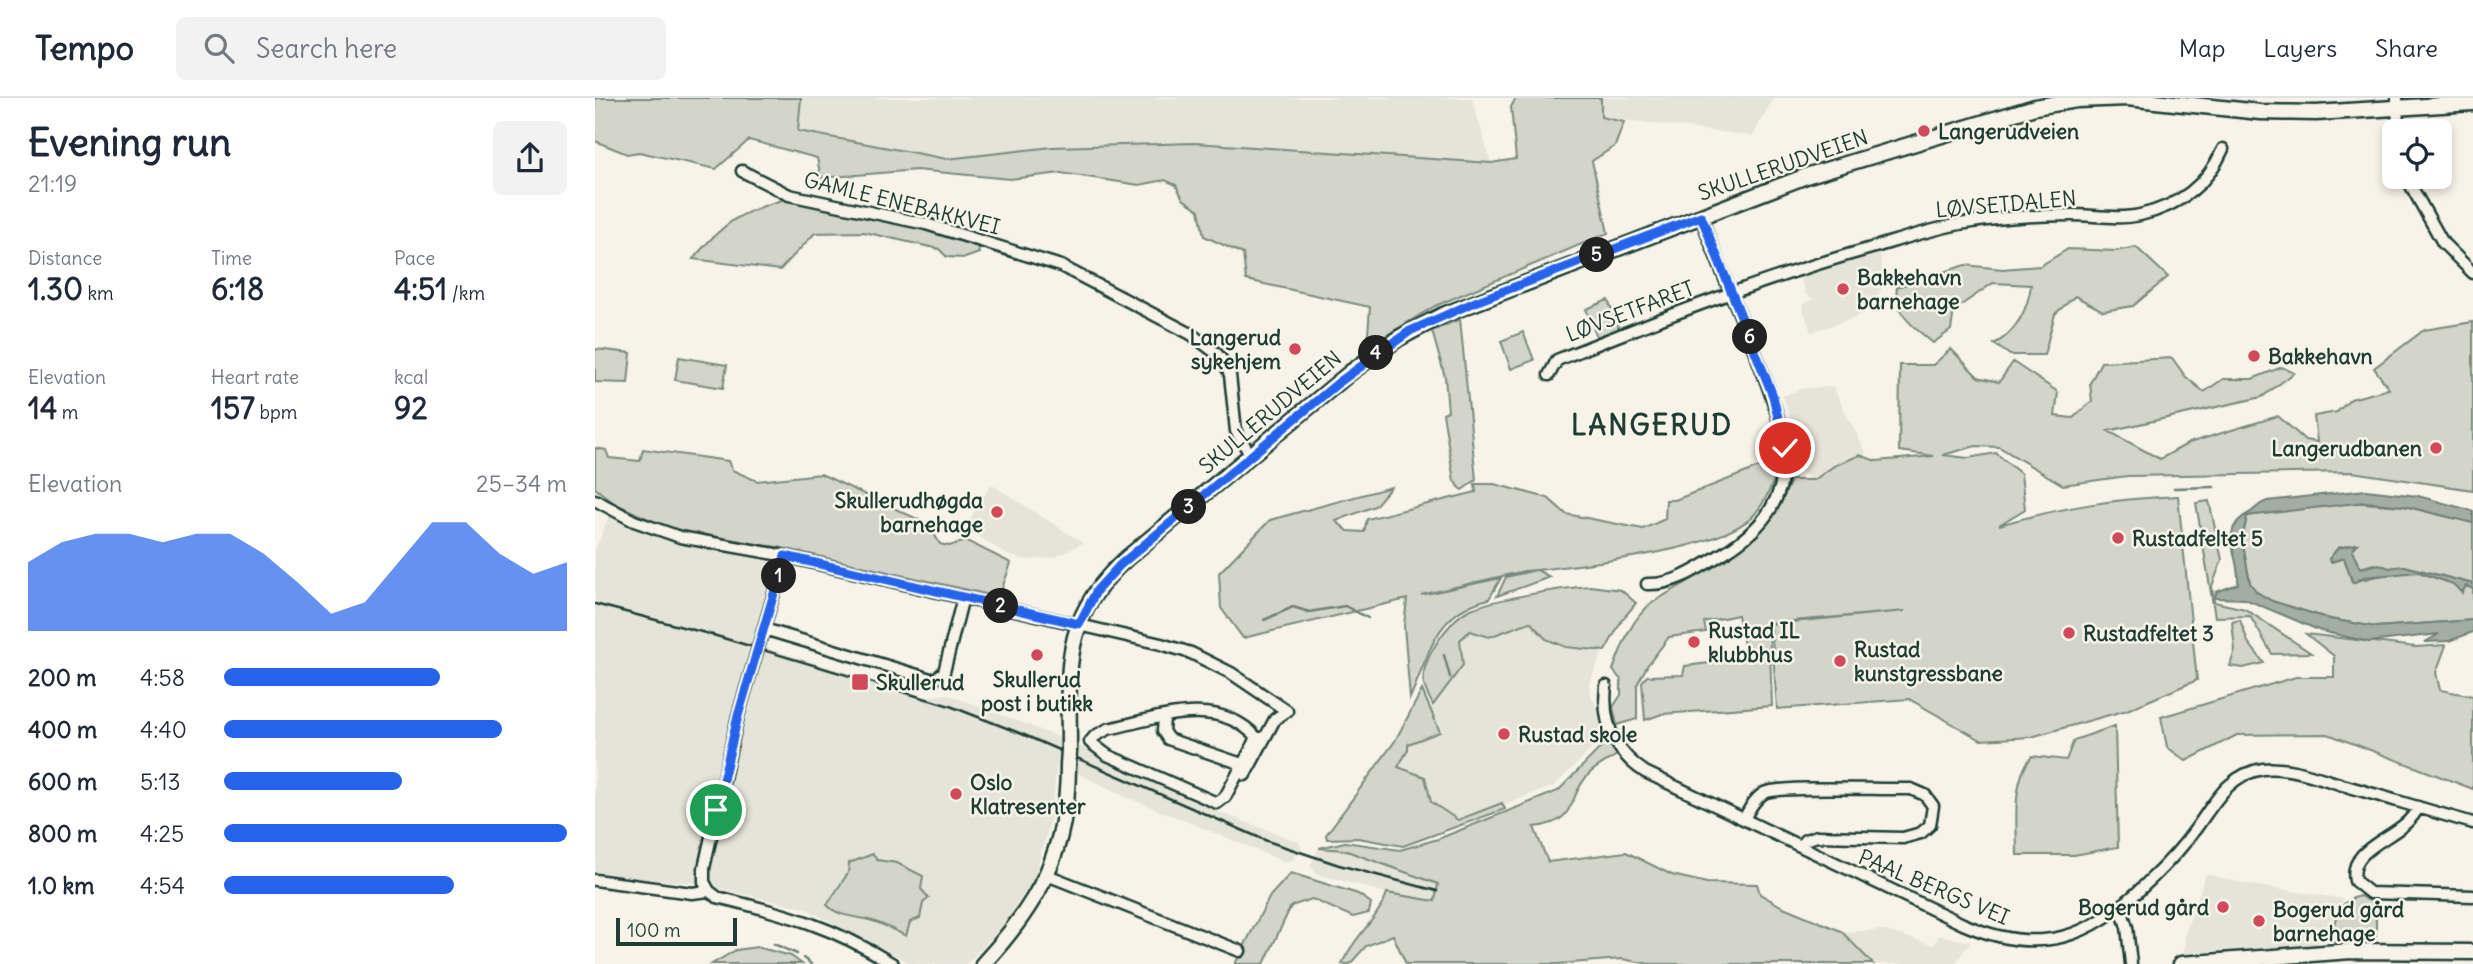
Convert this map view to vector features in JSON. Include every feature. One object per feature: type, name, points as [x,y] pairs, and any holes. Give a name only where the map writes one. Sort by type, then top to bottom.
[{"type":"main road","name":"SKULLERUDVEIEN","points":[[983,964],[1026,914],[1047,876],[1063,823],[1068,757],[1067,676],[1079,624],[1097,590],[1120,565],[1363,363],[1422,325],[1826,169],[2045,101],[2142,99],[2289,113],[2398,104],[2473,103]]},
{"type":"main road","points":[[2181,964],[2351,951],[2473,952]]},
{"type":"street","name":"LØVSETDALEN","points":[[1733,293],[1807,266],[1916,233],[1958,224],[2034,216],[2138,216],[2190,196],[2202,183],[2223,149]]},
{"type":"street","name":"GAMLE ENEBAKKVEI","points":[[742,171],[789,195],[926,224],[1061,266],[1181,329],[1205,343],[1225,364],[1230,375],[1236,431],[1251,456]]},
{"type":"street","points":[[2413,189],[2447,248],[2473,273]]},
{"type":"street","points":[[1647,584],[1664,584],[1681,577],[1745,538],[1760,523],[1781,482],[1785,461],[1783,426],[1701,216]]},
{"type":"street","name":"LØVSETFARET","points":[[1549,375],[1557,360],[1733,293]]},
{"type":"street","points":[[595,500],[634,521],[680,537],[785,556],[1079,624],[1191,653],[1231,673],[1287,711],[1275,720],[1242,764],[1225,797],[1214,803],[1090,746],[1095,736],[1108,729],[1204,711],[1261,738]]},
{"type":"street","points":[[785,556],[736,726],[703,877],[709,891],[717,897],[776,910],[812,923],[893,964]]},
{"type":"street","points":[[764,629],[934,680],[944,672],[963,597]]},
{"type":"street","name":"PAAL BERGS VEI","points":[[1606,686],[1604,706],[1611,736],[1631,762],[1663,782],[1963,924],[2014,941],[2045,942],[2066,936],[2101,923],[2121,909],[2178,851],[2224,790],[2251,773],[2273,769],[2297,772],[2473,823]]},
{"type":"street","points":[[1164,718],[1163,730],[1168,739],[1242,764]]},
{"type":"street","points":[[1245,775],[1261,738]]},
{"type":"street","name":"PAAL BERGS VEI","points":[[1744,819],[1759,797],[1773,791],[1911,789],[1925,795],[1933,806],[1930,825],[1910,837],[1817,836],[1805,840],[1800,846]]},
{"type":"street","points":[[2418,807],[2403,828],[2358,858],[2354,870],[2355,881],[2370,893],[2473,896]]},
{"type":"street","points":[[1047,876],[1240,951]]},
{"type":"street","points":[[595,880],[692,893],[709,891]]},
{"type":"street","points":[[2121,909],[2127,927],[2131,964]]},
{"type":"shaded area","points":[[595,98],[801,98],[798,131],[947,159],[1052,147],[1195,143],[1491,163],[1516,159],[1511,107],[1516,98],[1601,98],[1601,117],[1624,122],[1615,146],[1592,161],[1608,233],[1435,306],[1367,347],[1370,307],[1246,280],[1243,254],[1204,236],[1199,210],[1183,199],[1176,185],[1165,180],[1139,185],[1061,173],[1010,179],[916,170],[821,178],[817,158],[749,140],[716,169],[639,152],[627,154],[595,141]]},
{"type":"shaded area","points":[[801,98],[1472,98],[1491,163],[1195,143],[1052,147],[947,159],[798,131]]},
{"type":"shaded area","points":[[1601,98],[1773,98],[1753,136],[1601,117]]},
{"type":"shaded area","points":[[789,198],[938,230],[978,247],[979,253],[965,258],[947,257],[939,249],[864,232],[815,233],[780,270],[693,259],[715,235],[735,219]]},
{"type":"shaded area","points":[[2136,247],[2168,277],[2133,306],[2103,311],[2075,296],[2055,314],[2044,355],[2010,355],[1994,344],[2015,327],[2027,303],[2031,285],[1993,283],[1954,310],[1951,330],[1933,343],[1907,319],[1898,305],[1897,287],[1965,265],[2002,269],[2040,266],[2068,249],[2116,251]]},
{"type":"shaded area","name":"Bakkehavn barnehage","points":[[1880,253],[1884,283],[1873,305],[1855,318],[1811,332],[1802,305],[1814,299],[1806,295],[1800,278]]},
{"type":"shaded area","points":[[1608,300],[1619,329],[1597,337],[1586,309]]},
{"type":"shaded area","points":[[1460,319],[1476,480],[1462,490],[1454,481],[1443,413],[1448,411],[1445,377],[1432,331]]},
{"type":"shaded area","points":[[2473,322],[2473,490],[2352,472],[2127,476],[2063,485],[1999,447],[1976,446],[1943,455],[1968,458],[1996,453],[2021,474],[2025,509],[1999,525],[2088,505],[2178,496],[2197,680],[2127,710],[2031,737],[1981,740],[1909,699],[1777,709],[1771,624],[1905,611],[1769,623],[1772,706],[1662,714],[1645,720],[1642,682],[1647,676],[1683,675],[1685,666],[1752,658],[1751,649],[1745,650],[1738,615],[1704,622],[1706,632],[1669,637],[1647,666],[1637,685],[1637,719],[1617,725],[1613,707],[1621,695],[1621,680],[1613,670],[1638,617],[1652,603],[1715,566],[1750,540],[1766,524],[1791,480],[1814,480],[1834,466],[1860,455],[1876,461],[1934,456],[1899,451],[1900,365],[1933,365],[1951,349],[1978,377],[1999,382],[2013,362],[2058,392],[2055,416],[2073,418],[2092,401],[2090,383],[2101,362],[2172,358],[2186,377],[2204,392],[2223,379],[2252,379],[2282,367],[2294,373],[2262,397],[2108,431],[2160,459],[2189,443],[2278,416],[2305,440],[2317,442],[2314,416],[2337,412],[2351,399],[2389,389],[2374,368],[2424,330]]},
{"type":"shaded area","points":[[1523,332],[1534,360],[1511,369],[1501,341]]},
{"type":"shaded area","points":[[595,349],[631,353],[628,383],[595,382]]},
{"type":"shaded area","points":[[679,357],[727,365],[723,388],[675,380]]},
{"type":"shaded area","points":[[1833,387],[1866,453],[1813,482],[1794,463],[1793,427],[1783,396],[1803,388]]},
{"type":"shaded area","points":[[595,448],[606,450],[609,458],[640,461],[643,449],[728,461],[732,470],[757,481],[821,474],[928,524],[940,544],[949,546],[967,541],[1011,563],[999,597],[778,547],[733,543],[674,531],[614,503],[595,488]]},
{"type":"shaded area","points":[[1780,459],[1770,490],[1757,512],[1734,529],[1710,539],[1650,554],[1537,570],[1550,577],[1497,596],[1506,577],[1536,570],[1421,595],[1501,578],[1489,599],[1471,605],[1445,624],[1429,651],[1410,698],[1404,626],[1407,599],[1243,638],[1221,608],[1219,573],[1270,520],[1391,487],[1375,506],[1336,521],[1348,531],[1364,532],[1367,519],[1476,492],[1475,484],[1494,484],[1548,498],[1566,514],[1643,529],[1665,519],[1666,500],[1675,500]]},
{"type":"shaded area","points":[[991,484],[1083,543],[1056,557],[1028,560],[1007,555],[965,527]]},
{"type":"shaded area","points":[[2366,490],[2418,496],[2473,511],[2473,523],[2404,506],[2365,502],[2247,516],[2242,540],[2250,583],[2257,592],[2272,601],[2330,619],[2376,627],[2473,620],[2473,632],[2449,641],[2425,642],[2439,634],[2369,642],[2321,631],[2245,599],[2215,598],[2216,592],[2238,584],[2232,545],[2234,527],[2259,505],[2267,501]]},
{"type":"shaded area","points":[[2209,501],[2222,560],[2212,586],[2214,602],[2245,609],[2311,653],[2272,654],[2250,616],[2215,617],[2196,503]]},
{"type":"shaded area","points":[[2347,502],[2404,506],[2473,523],[2473,584],[2405,566],[2389,568],[2374,564],[2360,568],[2352,551],[2357,544],[2338,548],[2329,559],[2331,562],[2344,558],[2352,582],[2408,571],[2470,587],[2473,589],[2473,620],[2376,627],[2330,619],[2272,601],[2257,593],[2250,583],[2242,540],[2247,516]]},
{"type":"shaded area","points":[[614,503],[674,531],[733,543],[775,564],[754,644],[925,697],[946,694],[1081,746],[1219,812],[1299,842],[1302,849],[1292,860],[1283,861],[1124,796],[1057,763],[1051,818],[1034,879],[1001,929],[966,964],[912,964],[804,908],[689,882],[595,874],[595,551]]},
{"type":"shaded area","points":[[2357,544],[2352,551],[2360,568],[2379,564],[2389,568],[2404,566],[2473,584],[2473,589],[2466,586],[2462,593],[2453,584],[2419,572],[2364,577],[2353,583],[2344,558],[2331,562],[2329,559],[2338,548]]},
{"type":"shaded area","points":[[1590,586],[1621,590],[1636,603],[1622,620],[1605,651],[1566,647],[1546,639],[1530,622],[1489,637],[1470,631],[1460,640],[1463,665],[1433,705],[1424,685],[1426,665],[1437,642],[1461,615],[1480,606],[1511,598]]},
{"type":"shaded area","points":[[2240,620],[2248,642],[2264,663],[2243,668],[2230,666],[2235,650],[2232,622]]},
{"type":"shaded area","name":"Rustad skole","points":[[1525,622],[1534,626],[1546,639],[1566,647],[1603,651],[1589,685],[1591,696],[1600,713],[1603,738],[1554,786],[1405,841],[1357,828],[1408,751],[1406,729],[1415,714],[1433,705],[1463,665],[1460,640],[1470,630],[1489,637]]},
{"type":"shaded area","points":[[2306,634],[2416,647],[2446,645],[2436,673],[2440,690],[2473,696],[2473,789],[2328,734],[2237,735],[2186,761],[2167,747],[2161,717],[2296,677],[2334,677],[2334,656]]},
{"type":"shaded area","points":[[1422,690],[1440,732],[1408,744],[1408,750],[1398,767],[1425,777],[1431,802],[1458,820],[1502,803],[1505,809],[1403,846],[1358,838],[1327,839],[1326,835],[1395,741]]},
{"type":"shaded area","points":[[2115,726],[2118,847],[2074,855],[2017,855],[2018,790],[2025,766],[2032,756],[2066,760],[2074,740]]},
{"type":"shaded area","points":[[1608,740],[1617,755],[1589,774],[1566,814],[1559,820],[1534,827],[1548,862],[1626,852],[1672,875],[1707,883],[1757,884],[1760,894],[1781,906],[1841,931],[1873,964],[1650,964],[1622,959],[1558,964],[1406,964],[1393,935],[1366,946],[1350,964],[1342,964],[1352,945],[1378,912],[1387,893],[1435,901],[1438,884],[1344,850],[1319,848],[1345,842],[1400,850],[1438,839],[1558,791]]},
{"type":"shaded area","points":[[1319,848],[1344,850],[1439,884],[1435,901],[1387,893],[1317,874],[1310,866]]},
{"type":"shaded area","points":[[873,854],[877,860],[897,863],[923,876],[921,889],[929,898],[923,903],[920,918],[910,922],[906,936],[874,921],[842,914],[827,905],[848,873],[849,863]]},
{"type":"shaded area","points":[[1291,873],[1358,894],[1371,903],[1369,913],[1353,917],[1312,899],[1291,906],[1264,964],[1235,964],[1270,896]]},
{"type":"shaded area","name":"Bogerud gård barnehage","points":[[2206,874],[2246,884],[2344,899],[2317,944],[2184,953],[2185,933]]},
{"type":"shaded area","points":[[2360,896],[2376,904],[2376,938],[2333,941],[2338,913],[2346,902]]},
{"type":"shaded area","points":[[1882,930],[1934,945],[1939,935],[1971,942],[1954,964],[1851,964],[1837,932]]},
{"type":"shaded area","points":[[757,947],[791,956],[802,964],[712,964],[736,950]]},
{"type":"waterway","points":[[2174,488],[2214,487]]},
{"type":"waterway","points":[[1264,620],[1293,607],[1309,612],[1345,606],[1368,618]]},
{"type":"waterway","points":[[1444,655],[1450,677]]},
{"type":"waterway","points":[[774,944],[797,954]]},
{"type":"waterway","points":[[803,958],[811,964]]},
{"type":"railway","points":[[595,604],[713,635],[950,706],[1022,734],[1267,841],[1339,865],[1437,891]]},
{"type":"place","name":"Langerudveien","points":[[1924,131]]},
{"type":"place","name":"Bakkehavn barnehage","points":[[1843,289]]},
{"type":"place","name":"Langerud sykehjem","points":[[1295,349]]},
{"type":"place","name":"Bakkehavn","points":[[2254,356]]},
{"type":"place","name":"Langerudbanen","points":[[2436,448]]},
{"type":"place","name":"Skullerudhøgda barnehage","points":[[997,512]]},
{"type":"place","name":"Rustadfeltet 5","points":[[2118,538]]},
{"type":"place","name":"Rustadfeltet 3","points":[[2069,633]]},
{"type":"place","name":"Rustad IL klubbhus","points":[[1694,642]]},
{"type":"place","name":"Skullerud post i butikk","points":[[1037,655]]},
{"type":"place","name":"Rustad kunstgressbane","points":[[1840,661]]},
{"type":"place","name":"Skullerud","points":[[860,682]]},
{"type":"place","name":"Rustad skole","points":[[1504,734]]},
{"type":"place","name":"Oslo Klatresenter","points":[[956,794]]},
{"type":"place","name":"Bogerud gård","points":[[2223,907]]},
{"type":"place","name":"Bogerud gård barnehage","points":[[2259,921]]},
{"type":"district","name":"LANGERUD","points":[[1652,425]]},
{"type":"route","points":[[716,810],[738,716],[785,556],[1079,624],[1097,590],[1120,565],[1386,346],[1443,315],[1701,216],[1773,396],[1783,426],[1785,448]]}]
